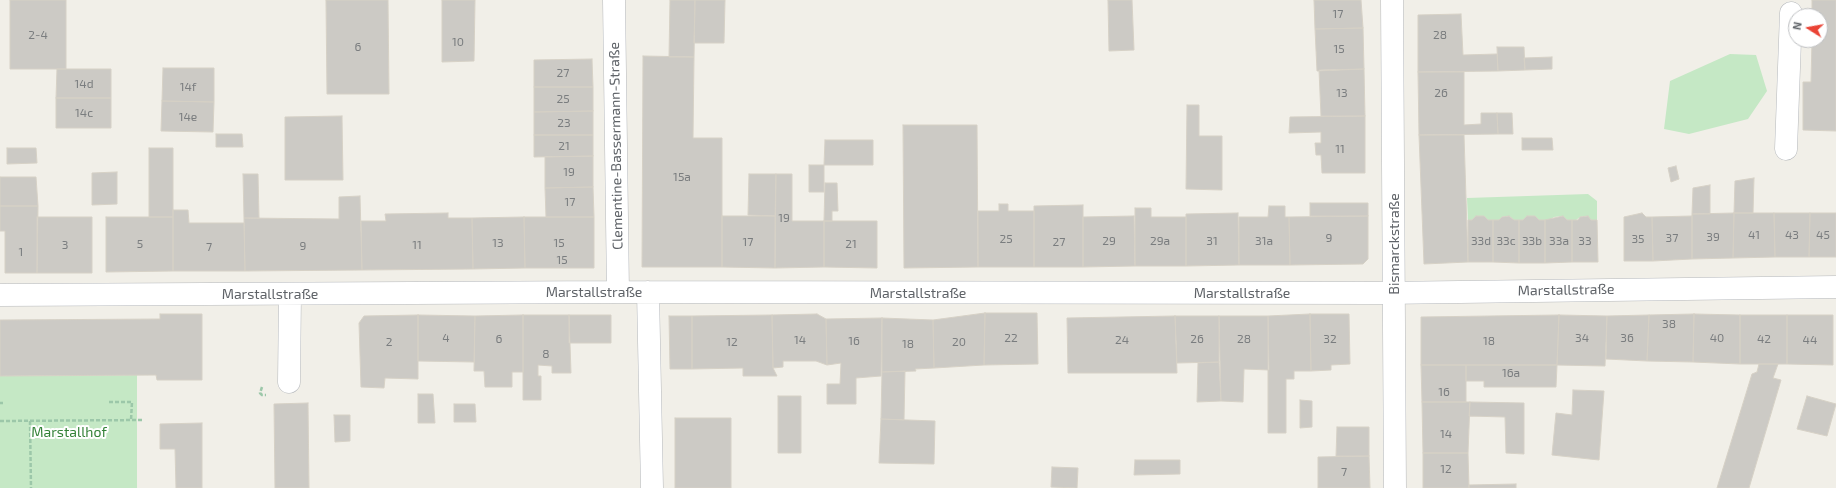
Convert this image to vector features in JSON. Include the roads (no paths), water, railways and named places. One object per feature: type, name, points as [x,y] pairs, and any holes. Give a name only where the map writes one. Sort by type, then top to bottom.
[{"type":"street","name":"Clementine-Bassermann-Straße","points":[[614,0],[618,292]]},
{"type":"street","name":"Bismarckstraße","points":[[1392,0],[1395,488]]},
{"type":"street","points":[[1786,149],[1790,48]]},
{"type":"street","name":"Marstallstraße","points":[[0,295],[618,292],[1394,292],[1836,287]]},
{"type":"street","points":[[648,292],[652,488]]},
{"type":"street","points":[[289,382],[290,294]]},
{"type":"park label","name":"Marstallhof","points":[[69,432]]}]
